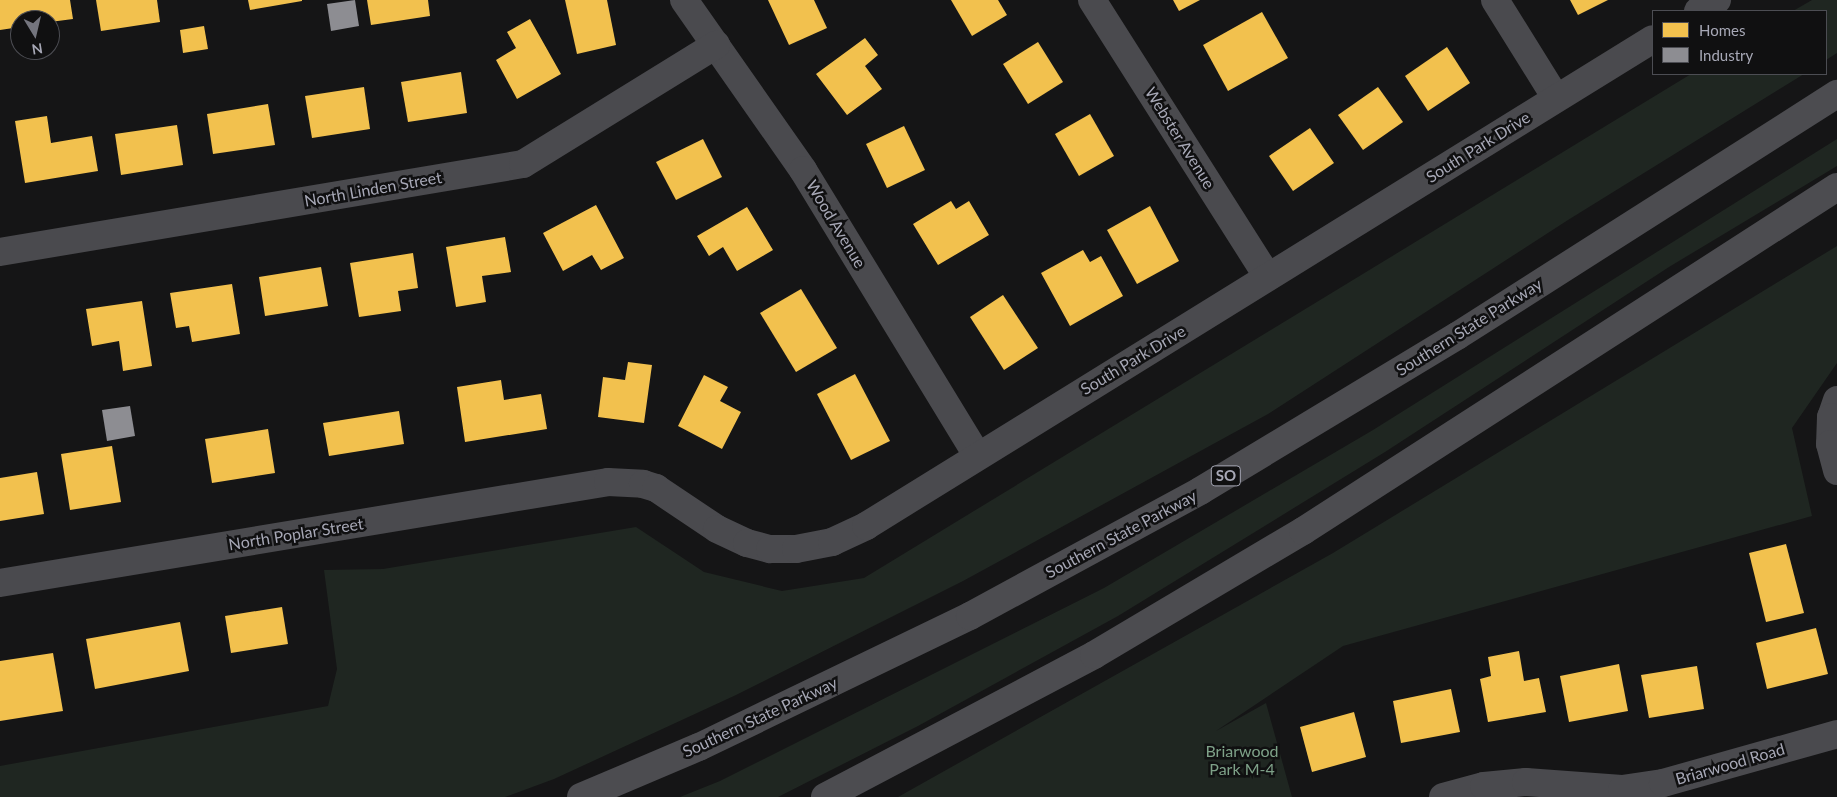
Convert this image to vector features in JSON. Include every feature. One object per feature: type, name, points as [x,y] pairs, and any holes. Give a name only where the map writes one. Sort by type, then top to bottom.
[{"type":"highway","name":"Southern State Parkway","points":[[581,797],[699,747],[970,616],[1200,491],[1457,336],[1837,94]]},
{"type":"highway","points":[[825,797],[1094,655],[1303,531],[1837,187]]},
{"type":"street","name":"Wood Avenue","points":[[684,0],[803,170],[977,455]]},
{"type":"street","name":"Webster Avenue","points":[[1092,0],[1268,277]]},
{"type":"street","points":[[1495,0],[1556,98]]},
{"type":"street","points":[[1700,10],[1717,0]]},
{"type":"street","name":"South Park Drive","points":[[591,485],[608,482],[643,484],[656,488],[717,529],[747,543],[770,549],[796,549],[832,542],[866,526],[977,455],[1652,40]]},
{"type":"street","name":"North Linden Street","points":[[0,252],[523,164],[716,45]]},
{"type":"street","points":[[1837,400],[1831,416],[1830,444],[1837,471]]},
{"type":"street","name":"North Poplar Street","points":[[0,583],[591,485]]},
{"type":"street","name":"Briarwood Road","points":[[1443,797],[1484,786],[1526,782],[1622,789],[1663,783],[1837,734]]},
{"type":"green space","points":[[1812,0],[1837,0],[1837,53],[1827,59],[1827,10],[1795,10]]},
{"type":"green space","points":[[1689,75],[1802,75],[1568,220],[1268,414],[963,581],[736,695],[554,779],[505,797],[0,797],[0,766],[328,706],[337,669],[324,570],[383,569],[636,527],[704,572],[782,591],[864,578]]},
{"type":"green space","points":[[1837,139],[1837,166],[1669,267],[1385,452],[1118,616],[918,726],[778,797],[680,797],[720,781],[1104,588],[1373,430]]},
{"type":"green space","name":"Briarwood Park M-4","points":[[1837,246],[1837,363],[1792,428],[1812,516],[1343,646],[1216,731],[1266,703],[1292,797],[898,797],[1333,553]]},
{"type":"building: Homes","points":[[0,0],[70,0],[73,19],[60,21],[60,10],[10,10],[10,28],[0,30]]},
{"type":"building: Homes","points":[[96,0],[157,0],[160,22],[101,31]]},
{"type":"building: Homes","points":[[248,0],[302,0],[302,1],[250,10]]},
{"type":"building: Homes","points":[[367,0],[428,0],[430,16],[371,25]]},
{"type":"building: Homes","points":[[565,0],[607,0],[616,45],[577,54]]},
{"type":"building: Homes","points":[[768,0],[814,0],[827,28],[789,45]]},
{"type":"building: Homes","points":[[951,0],[998,0],[1007,15],[972,36]]},
{"type":"building: Homes","points":[[1173,0],[1200,0],[1179,11]]},
{"type":"building: Homes","points":[[1570,0],[1608,0],[1578,15]]},
{"type":"building: Homes","points":[[1262,12],[1288,58],[1228,91],[1203,45]]},
{"type":"building: Homes","points":[[530,19],[561,74],[517,99],[496,60],[516,48],[507,32]]},
{"type":"building: Homes","points":[[204,26],[208,49],[183,53],[180,30]]},
{"type":"building: Homes","points":[[865,38],[878,55],[865,66],[882,89],[847,115],[816,74]]},
{"type":"building: Homes","points":[[1038,42],[1063,82],[1028,104],[1003,64]]},
{"type":"building: Homes","points":[[1447,47],[1470,83],[1428,111],[1405,76]]},
{"type":"building: Homes","points":[[461,72],[467,113],[408,122],[401,82]]},
{"type":"building: Homes","points":[[364,87],[370,129],[312,138],[305,96]]},
{"type":"building: Homes","points":[[1378,87],[1403,122],[1363,150],[1338,115]]},
{"type":"building: Homes","points":[[268,104],[275,145],[213,154],[207,114]]},
{"type":"building: Homes","points":[[1090,114],[1114,156],[1079,176],[1055,134]]},
{"type":"building: Homes","points":[[47,116],[51,143],[92,136],[98,171],[25,183],[15,121]]},
{"type":"building: Homes","points":[[177,125],[183,165],[121,175],[115,134]]},
{"type":"building: Homes","points":[[904,126],[925,170],[887,188],[866,144]]},
{"type":"building: Homes","points":[[1310,128],[1334,163],[1293,191],[1269,156]]},
{"type":"building: Homes","points":[[703,139],[722,177],[676,200],[656,162]]},
{"type":"building: Homes","points":[[951,201],[956,209],[969,201],[989,235],[938,265],[913,224]]},
{"type":"building: Homes","points":[[596,205],[624,258],[601,270],[592,255],[563,271],[543,233]]},
{"type":"building: Homes","points":[[1150,206],[1179,261],[1137,284],[1107,230]]},
{"type":"building: Homes","points":[[747,207],[773,250],[737,271],[723,247],[709,256],[697,236]]},
{"type":"building: Homes","points":[[505,237],[511,272],[482,276],[486,302],[456,307],[446,247]]},
{"type":"building: Homes","points":[[1083,250],[1090,262],[1101,256],[1123,296],[1070,326],[1041,273]]},
{"type":"building: Homes","points":[[413,253],[418,288],[398,291],[401,311],[359,317],[350,263]]},
{"type":"building: Homes","points":[[321,267],[328,306],[265,316],[259,277]]},
{"type":"building: Homes","points":[[232,284],[240,334],[192,342],[189,326],[176,328],[170,293]]},
{"type":"building: Homes","points":[[801,289],[837,348],[796,372],[760,313]]},
{"type":"building: Homes","points":[[1003,295],[1038,348],[1004,370],[970,317]]},
{"type":"building: Homes","points":[[142,301],[152,366],[123,371],[119,341],[92,346],[86,309]]},
{"type":"building: Homes","points":[[628,362],[652,365],[644,423],[598,417],[603,377],[625,380]]},
{"type":"building: Homes","points":[[855,374],[890,441],[851,460],[817,394]]},
{"type":"building: Homes","points":[[704,375],[728,387],[720,401],[741,412],[722,449],[678,426]]},
{"type":"building: Homes","points":[[501,380],[504,400],[541,394],[547,429],[465,442],[457,387]]},
{"type":"building: Homes","points":[[399,411],[404,444],[329,456],[323,423]]},
{"type":"building: Homes","points":[[268,429],[275,473],[212,483],[205,439]]},
{"type":"building: Homes","points":[[112,446],[121,502],[70,510],[61,454]]},
{"type":"building: Homes","points":[[37,472],[44,514],[0,521],[0,478]]},
{"type":"building: Homes","points":[[1786,544],[1804,613],[1766,622],[1749,553]]},
{"type":"building: Homes","points":[[282,607],[288,644],[231,653],[225,616]]},
{"type":"building: Homes","points":[[180,622],[189,671],[95,689],[86,639]]},
{"type":"building: Homes","points":[[1816,628],[1828,674],[1767,689],[1756,643]]},
{"type":"building: Homes","points":[[1519,651],[1524,681],[1539,678],[1546,712],[1488,722],[1480,679],[1491,676],[1488,657]]},
{"type":"building: Homes","points":[[53,653],[63,711],[0,721],[0,661]]},
{"type":"building: Homes","points":[[1619,664],[1628,711],[1569,722],[1560,676]]},
{"type":"building: Homes","points":[[1697,666],[1704,709],[1649,718],[1641,675]]},
{"type":"building: Homes","points":[[1451,689],[1460,732],[1401,743],[1393,701]]},
{"type":"building: Homes","points":[[1354,712],[1366,757],[1312,772],[1300,727]]},
{"type":"building: Industry","points":[[355,0],[359,26],[331,31],[327,4]]},
{"type":"building: Industry","points":[[130,406],[135,436],[107,441],[102,410]]}]
